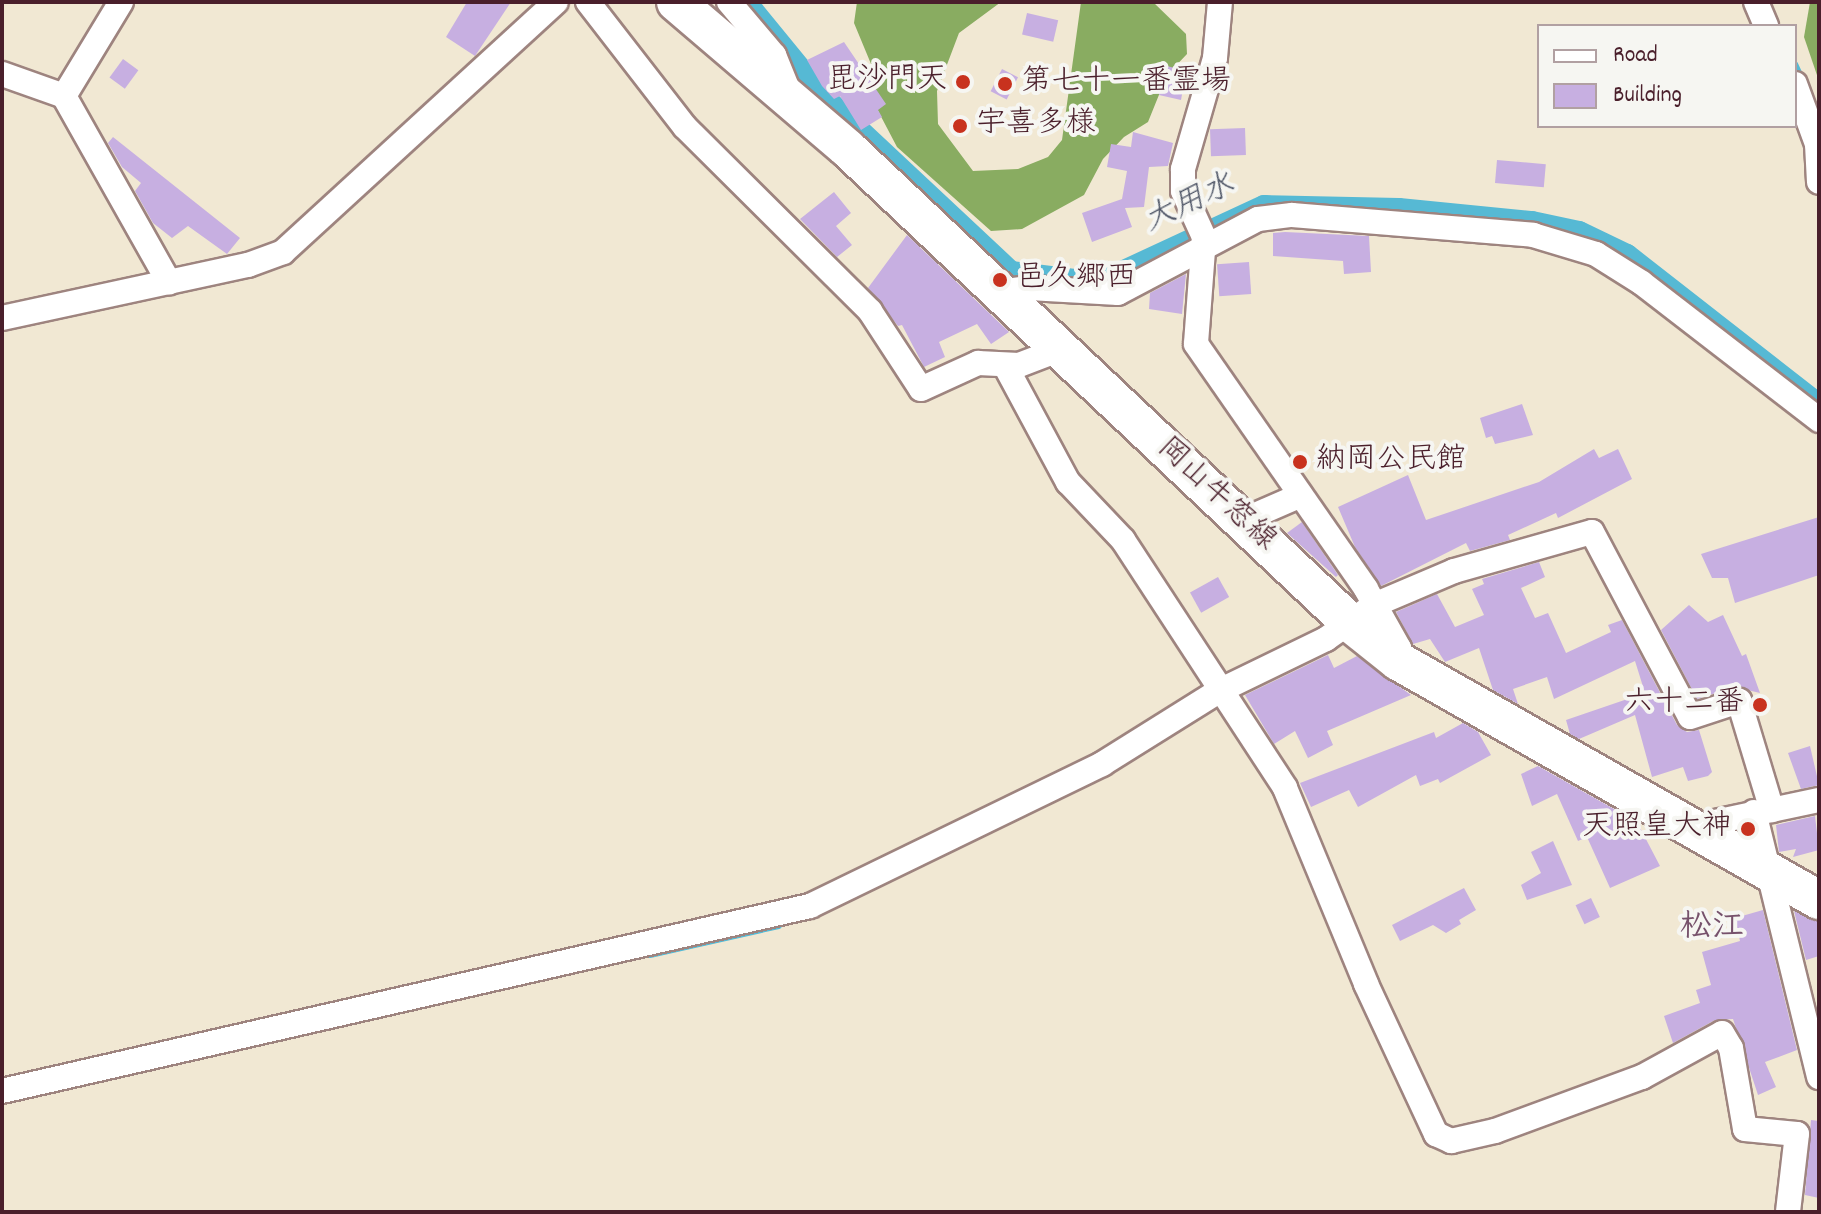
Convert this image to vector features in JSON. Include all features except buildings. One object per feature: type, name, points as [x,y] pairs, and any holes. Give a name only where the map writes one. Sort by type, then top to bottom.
[{"type":"main road","name":"岡山牛窓線","points":[[676,2],[791,97],[1246,525],[1362,614],[1398,661],[1819,900]]},
{"type":"street","points":[[64,96],[121,2]]},
{"type":"street","points":[[2,318],[169,282],[283,252],[556,2]]},
{"type":"street","points":[[588,2],[685,127],[870,311],[921,389],[978,363],[1006,367],[1058,350]]},
{"type":"street","points":[[729,2],[774,55],[791,97]]},
{"type":"street","points":[[1220,2],[1215,58],[1183,169],[1183,191],[1203,236],[1194,321],[1200,357],[1301,495],[1362,614]]},
{"type":"street","points":[[1756,2],[1765,24]]},
{"type":"street","points":[[2,74],[64,96],[169,282]]},
{"type":"street","points":[[1797,89],[1817,144],[1819,182]]},
{"type":"street","points":[[999,292],[1029,288],[1118,293],[1203,236],[1258,219],[1292,215],[1562,231],[1642,283],[1819,420]]},
{"type":"street","points":[[1006,367],[1068,482],[1123,540],[1285,788],[1366,984],[1436,1134],[1451,1141],[1495,1131],[1642,1077],[1722,1033],[1731,1048],[1745,1129],[1797,1134],[1788,1212]]},
{"type":"street","points":[[1246,525],[1253,516],[1301,495]]},
{"type":"street","points":[[2,1091],[810,906],[1102,764],[1219,691],[1362,614],[1454,571],[1592,532],[1690,717],[1739,701],[1763,811],[1769,873],[1819,1077]]},
{"type":"street","points":[[1702,836],[1710,823],[1819,800]]},
{"type":"green space","points":[[857,2],[1001,2],[959,33],[937,91],[938,124],[973,171],[1018,169],[1048,157],[1062,140],[1081,2],[1153,2],[1186,34],[1187,54],[1167,75],[1148,122],[1124,137],[1103,159],[1084,195],[1022,229],[991,231],[897,147],[876,107],[876,76],[854,23]]},
{"type":"green space","points":[[1810,2],[1819,2],[1819,81],[1804,37]]},
{"type":"waterway","name":"大用水","points":[[746,2],[823,96],[1011,272],[1098,283],[1264,206],[1399,209],[1532,222],[1579,232],[1627,255],[1819,405]]},
{"type":"waterway","points":[[1797,68],[1802,79]]},
{"type":"waterway","points":[[650,955],[779,926]]},
{"type":"place","name":"毘沙門天","points":[[963,82]]},
{"type":"place","name":"第七十一番霊場","points":[[1005,84]]},
{"type":"place","name":"宇喜多様","points":[[960,126]]},
{"type":"place","name":"邑久郷西","points":[[1000,280]]},
{"type":"place","name":"納岡公民館","points":[[1300,462]]},
{"type":"place","name":"六十二番","points":[[1760,705]]},
{"type":"place","name":"天照皇大神","points":[[1748,829]]},
{"type":"district","name":"松江","points":[[1712,929]]}]
